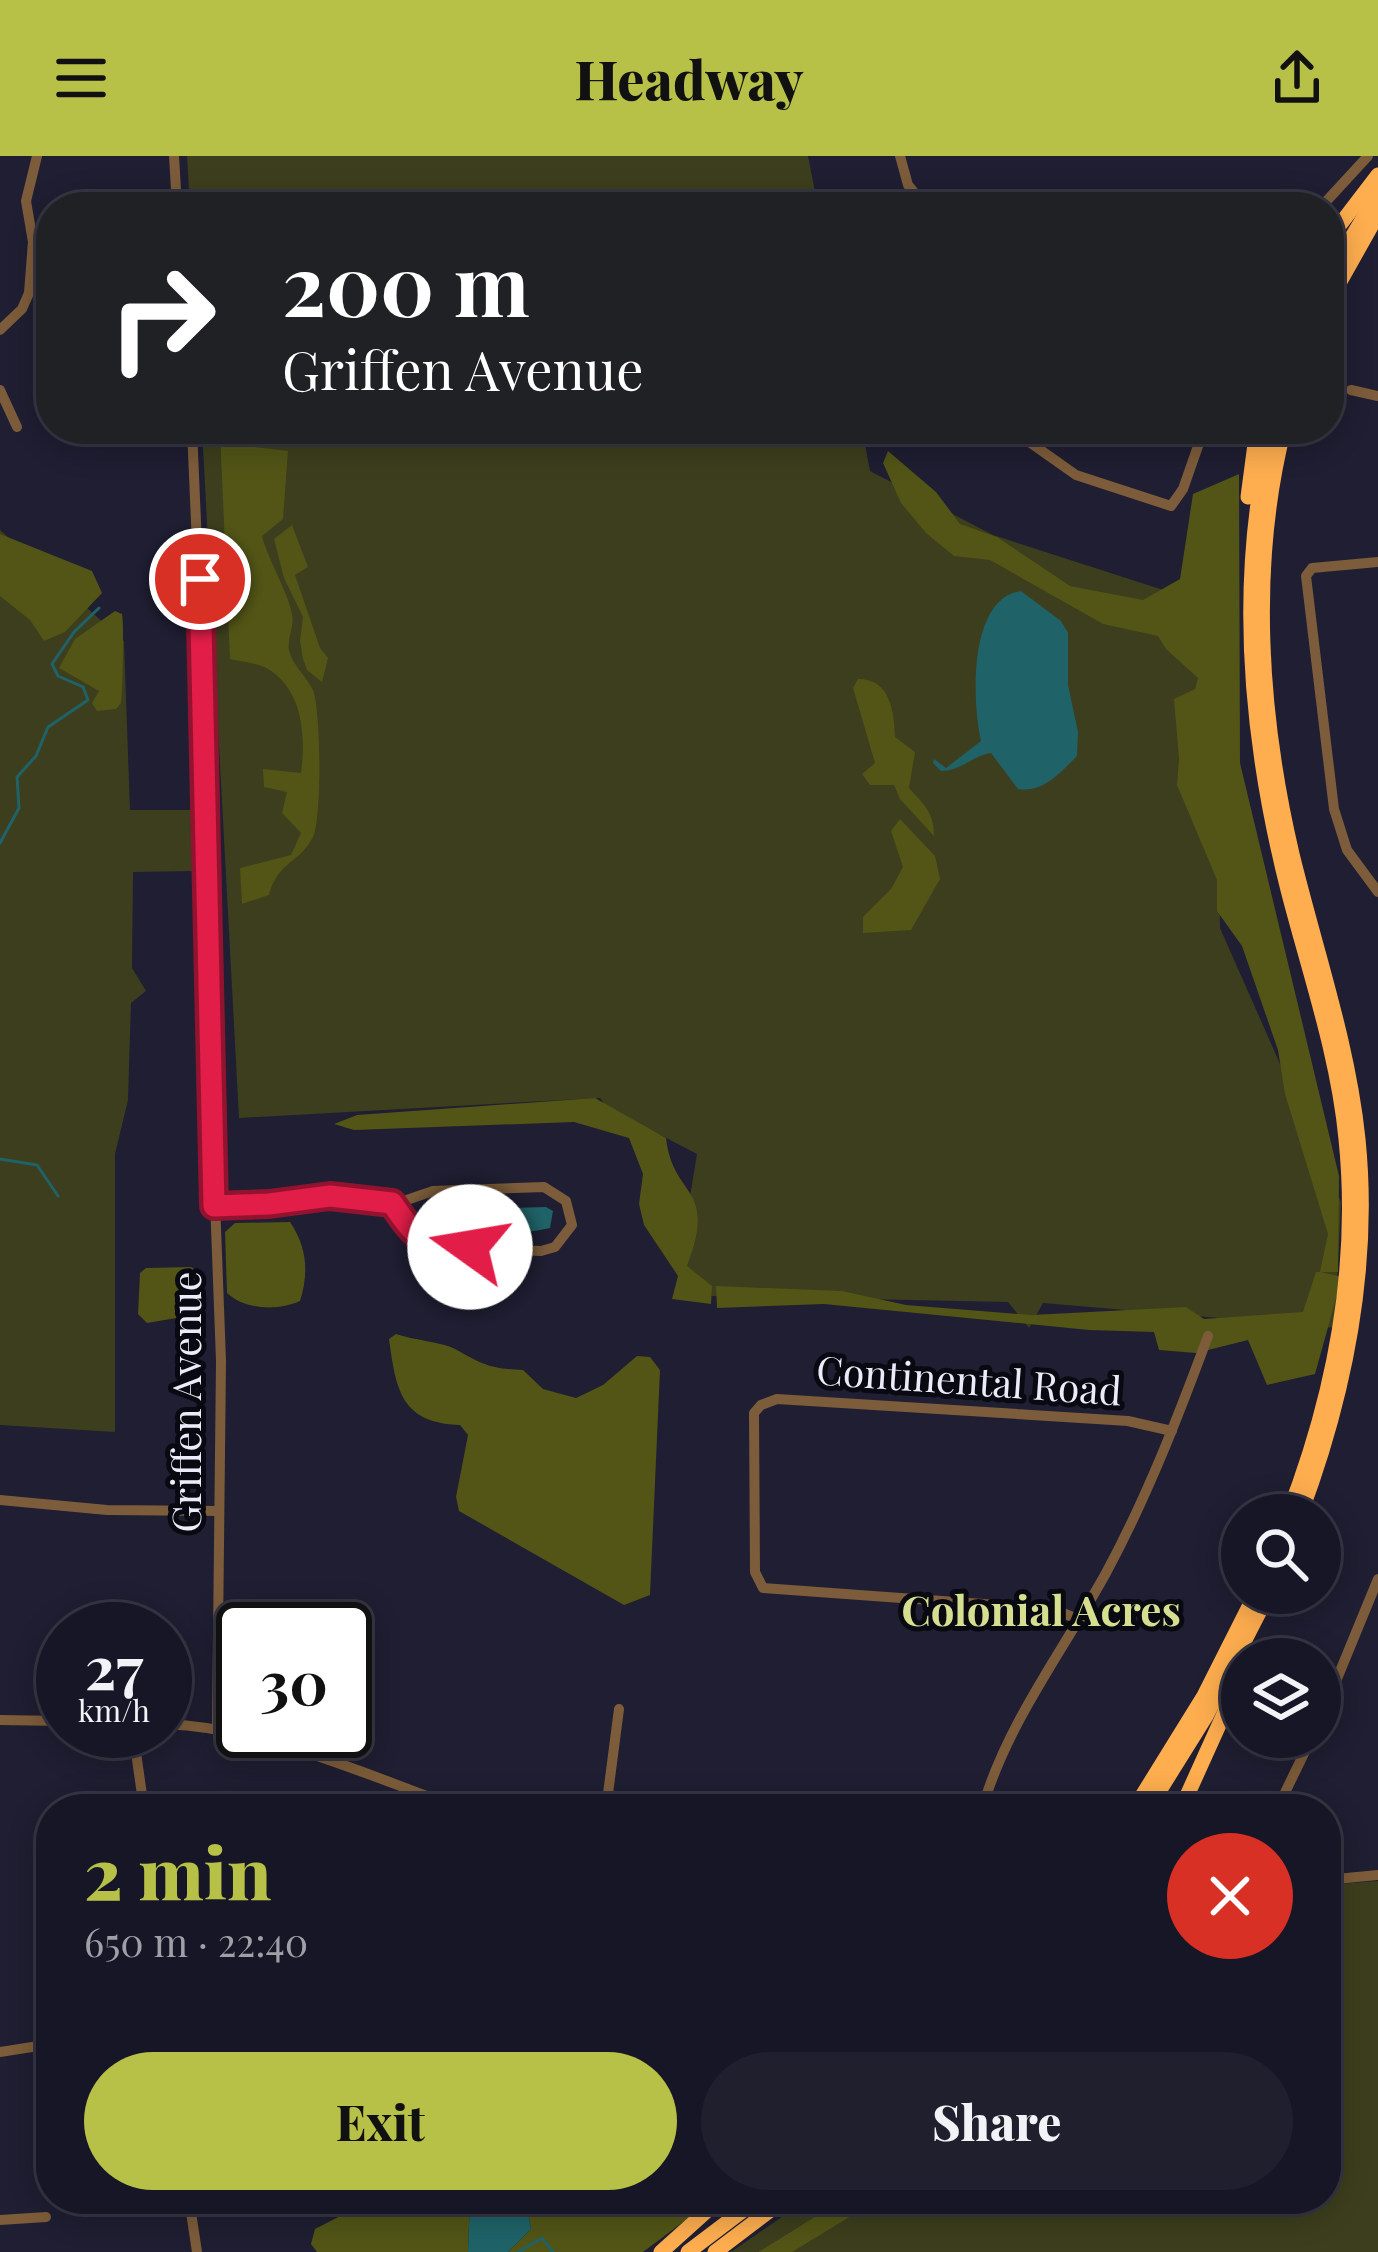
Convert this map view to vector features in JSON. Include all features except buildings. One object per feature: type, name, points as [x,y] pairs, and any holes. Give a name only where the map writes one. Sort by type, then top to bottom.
[{"type":"highway","points":[[1344,220],[1378,176]]},
{"type":"highway","points":[[1344,250],[1378,194]]},
{"type":"highway","points":[[1344,274],[1378,214]]},
{"type":"highway","points":[[1255,444],[1246,572],[1255,701],[1279,850],[1336,1071],[1350,1193],[1347,1276],[1337,1342],[1322,1410],[1295,1494]]},
{"type":"highway","points":[[1255,701],[1252,562],[1269,444]]},
{"type":"highway","points":[[1282,444],[1265,548],[1269,719],[1285,822],[1348,1073],[1362,1210],[1348,1348],[1307,1494]]},
{"type":"highway","points":[[1143,1794],[1196,1711],[1245,1614]]},
{"type":"highway","points":[[1157,1794],[1214,1702],[1260,1614]]},
{"type":"highway","points":[[1188,1794],[1221,1720]]},
{"type":"highway","points":[[662,2252],[704,2214]]},
{"type":"highway","points":[[688,2252],[738,2214]]},
{"type":"highway","points":[[715,2252],[765,2214]]},
{"type":"street","points":[[0,330],[22,309],[29,293],[33,242],[26,201],[37,156]]},
{"type":"street","points":[[174,156],[176,192]]},
{"type":"street","points":[[900,156],[914,192]]},
{"type":"street","points":[[1335,192],[1368,156]]},
{"type":"street","points":[[0,390],[17,427]]},
{"type":"street","points":[[1351,390],[1378,396]]},
{"type":"street","name":"Griffen Avenue","points":[[192,444],[221,1361],[218,1602]]},
{"type":"street","points":[[1032,444],[1076,475],[1171,506],[1183,489],[1199,444]]},
{"type":"street","points":[[1378,562],[1312,568],[1306,576],[1334,809],[1347,850],[1378,892]]},
{"type":"street","points":[[214,1206],[330,1196],[392,1203],[434,1191],[544,1186],[566,1201],[572,1225],[555,1247],[541,1251],[434,1246],[414,1235],[392,1203]]},
{"type":"street","points":[[988,1794],[1013,1732],[1122,1543],[1208,1336]]},
{"type":"street","name":"Continental Road","points":[[1080,1619],[1053,1609],[773,1591],[757,1581],[752,1420],[761,1405],[777,1399],[1128,1421],[1172,1431]]},
{"type":"street","points":[[0,1500],[107,1510],[218,1511]]},
{"type":"street","points":[[1341,1669],[1378,1579]]},
{"type":"street","points":[[608,1794],[619,1709]]},
{"type":"street","points":[[0,1720],[36,1720]]},
{"type":"street","points":[[137,1758],[142,1794]]},
{"type":"street","points":[[320,1758],[420,1794]]},
{"type":"street","points":[[1284,1794],[1302,1758]]},
{"type":"street","points":[[1341,1879],[1378,1875]]},
{"type":"street","points":[[0,2052],[36,2046]]},
{"type":"street","points":[[191,2214],[197,2252]]},
{"type":"street","points":[[0,2220],[46,2217]]},
{"type":"shaded area","points":[[187,156],[808,156],[815,192],[189,192]]},
{"type":"shaded area","points":[[203,444],[865,444],[870,471],[993,535],[1216,607],[1220,928],[1341,1202],[1335,1328],[1043,1303],[1029,1328],[1008,1302],[709,1296],[678,1269],[697,1154],[607,1107],[600,1098],[239,1118]]},
{"type":"shaded area","points":[[221,444],[288,451],[283,519],[262,536],[290,605],[289,650],[316,701],[318,809],[313,837],[278,875],[269,895],[242,904],[240,868],[291,855],[301,833],[282,813],[287,792],[264,787],[263,769],[301,773],[303,745],[300,715],[280,678],[264,667],[230,659]]},
{"type":"shaded area","points":[[888,451],[936,492],[960,524],[997,537],[1070,586],[1143,600],[1180,579],[1193,494],[1239,474],[1240,763],[1339,1176],[1338,1272],[1321,1272],[1342,1277],[1315,1374],[1267,1385],[1248,1340],[1196,1353],[1159,1350],[1154,1332],[824,1304],[717,1308],[716,1286],[842,1291],[906,1305],[1032,1315],[1186,1307],[1204,1319],[1303,1312],[1316,1272],[1320,1272],[1328,1234],[1285,1094],[1278,1050],[1242,946],[1217,911],[1217,880],[1177,785],[1174,699],[1195,689],[1198,678],[1158,636],[1103,624],[990,560],[954,556],[901,503],[883,463]]},
{"type":"shaded area","points":[[292,525],[308,567],[295,575],[320,648],[328,658],[322,682],[307,670],[303,659],[303,617],[284,578],[274,539]]},
{"type":"shaded area","points":[[0,530],[124,641],[130,810],[195,810],[195,871],[133,872],[132,968],[146,991],[131,1003],[128,1100],[115,1154],[115,1432],[0,1425]]},
{"type":"shaded area","points":[[0,534],[92,571],[102,593],[65,632],[44,641],[30,620],[0,596]]},
{"type":"shaded area","points":[[1021,591],[1061,621],[1068,633],[1068,685],[1078,732],[1077,756],[1050,780],[1027,789],[1018,789],[991,753],[948,770],[941,771],[933,763],[934,759],[946,768],[981,741],[976,678],[983,631],[1004,598]]},
{"type":"shaded area","points":[[115,611],[123,619],[121,703],[116,709],[97,711],[92,703],[99,691],[59,668],[75,639]]},
{"type":"shaded area","points":[[858,679],[884,690],[895,737],[915,752],[909,788],[930,815],[934,836],[900,799],[894,785],[870,785],[862,774],[875,763],[853,688]]},
{"type":"shaded area","points":[[900,819],[935,856],[940,879],[911,930],[863,933],[863,917],[891,889],[903,867],[891,831]]},
{"type":"shaded area","points":[[595,1098],[666,1138],[670,1158],[696,1206],[695,1240],[687,1266],[712,1286],[711,1304],[672,1299],[678,1276],[644,1225],[639,1204],[643,1174],[629,1138],[574,1122],[354,1130],[334,1124],[357,1115]]},
{"type":"shaded area","points":[[546,1207],[553,1211],[550,1228],[522,1232],[461,1228],[432,1222],[430,1215],[436,1210]]},
{"type":"shaded area","points":[[290,1222],[305,1260],[300,1301],[262,1307],[234,1299],[227,1293],[225,1232],[235,1223]]},
{"type":"shaded area","points":[[191,1267],[202,1274],[200,1314],[147,1323],[138,1314],[140,1273],[146,1268]]},
{"type":"shaded area","points":[[396,1334],[449,1347],[494,1367],[523,1370],[543,1389],[576,1398],[603,1385],[637,1356],[650,1357],[660,1370],[650,1595],[624,1605],[459,1511],[456,1497],[468,1435],[460,1425],[425,1418],[405,1400],[389,1339]]},
{"type":"shaded area","points":[[1378,1881],[1378,2252],[770,2252],[802,2225],[758,2252],[731,2252],[786,2214],[1341,2214],[1341,1884]]},
{"type":"shaded area","points":[[344,2214],[469,2214],[468,2252],[317,2252],[311,2244],[315,2229]]},
{"type":"shaded area","points":[[469,2214],[528,2214],[531,2229],[508,2252],[468,2252]]},
{"type":"shaded area","points":[[528,2214],[692,2214],[643,2252],[508,2252],[531,2229]]},
{"type":"shaded area","points":[[820,2214],[854,2214],[792,2252],[758,2252]]},
{"type":"waterway","points":[[0,843],[19,808],[17,777],[36,756],[48,727],[88,700],[83,687],[58,676],[52,664],[74,632],[99,608]]},
{"type":"waterway","points":[[0,1159],[37,1165],[58,1196]]},
{"type":"waterway","points":[[518,2252],[542,2238],[553,2252]]},
{"type":"district","name":"Colonial Acres","points":[[1041,1611]]},
{"type":"route","points":[[200,579],[214,1206],[330,1196],[392,1203],[421,1241],[470,1247]]}]
